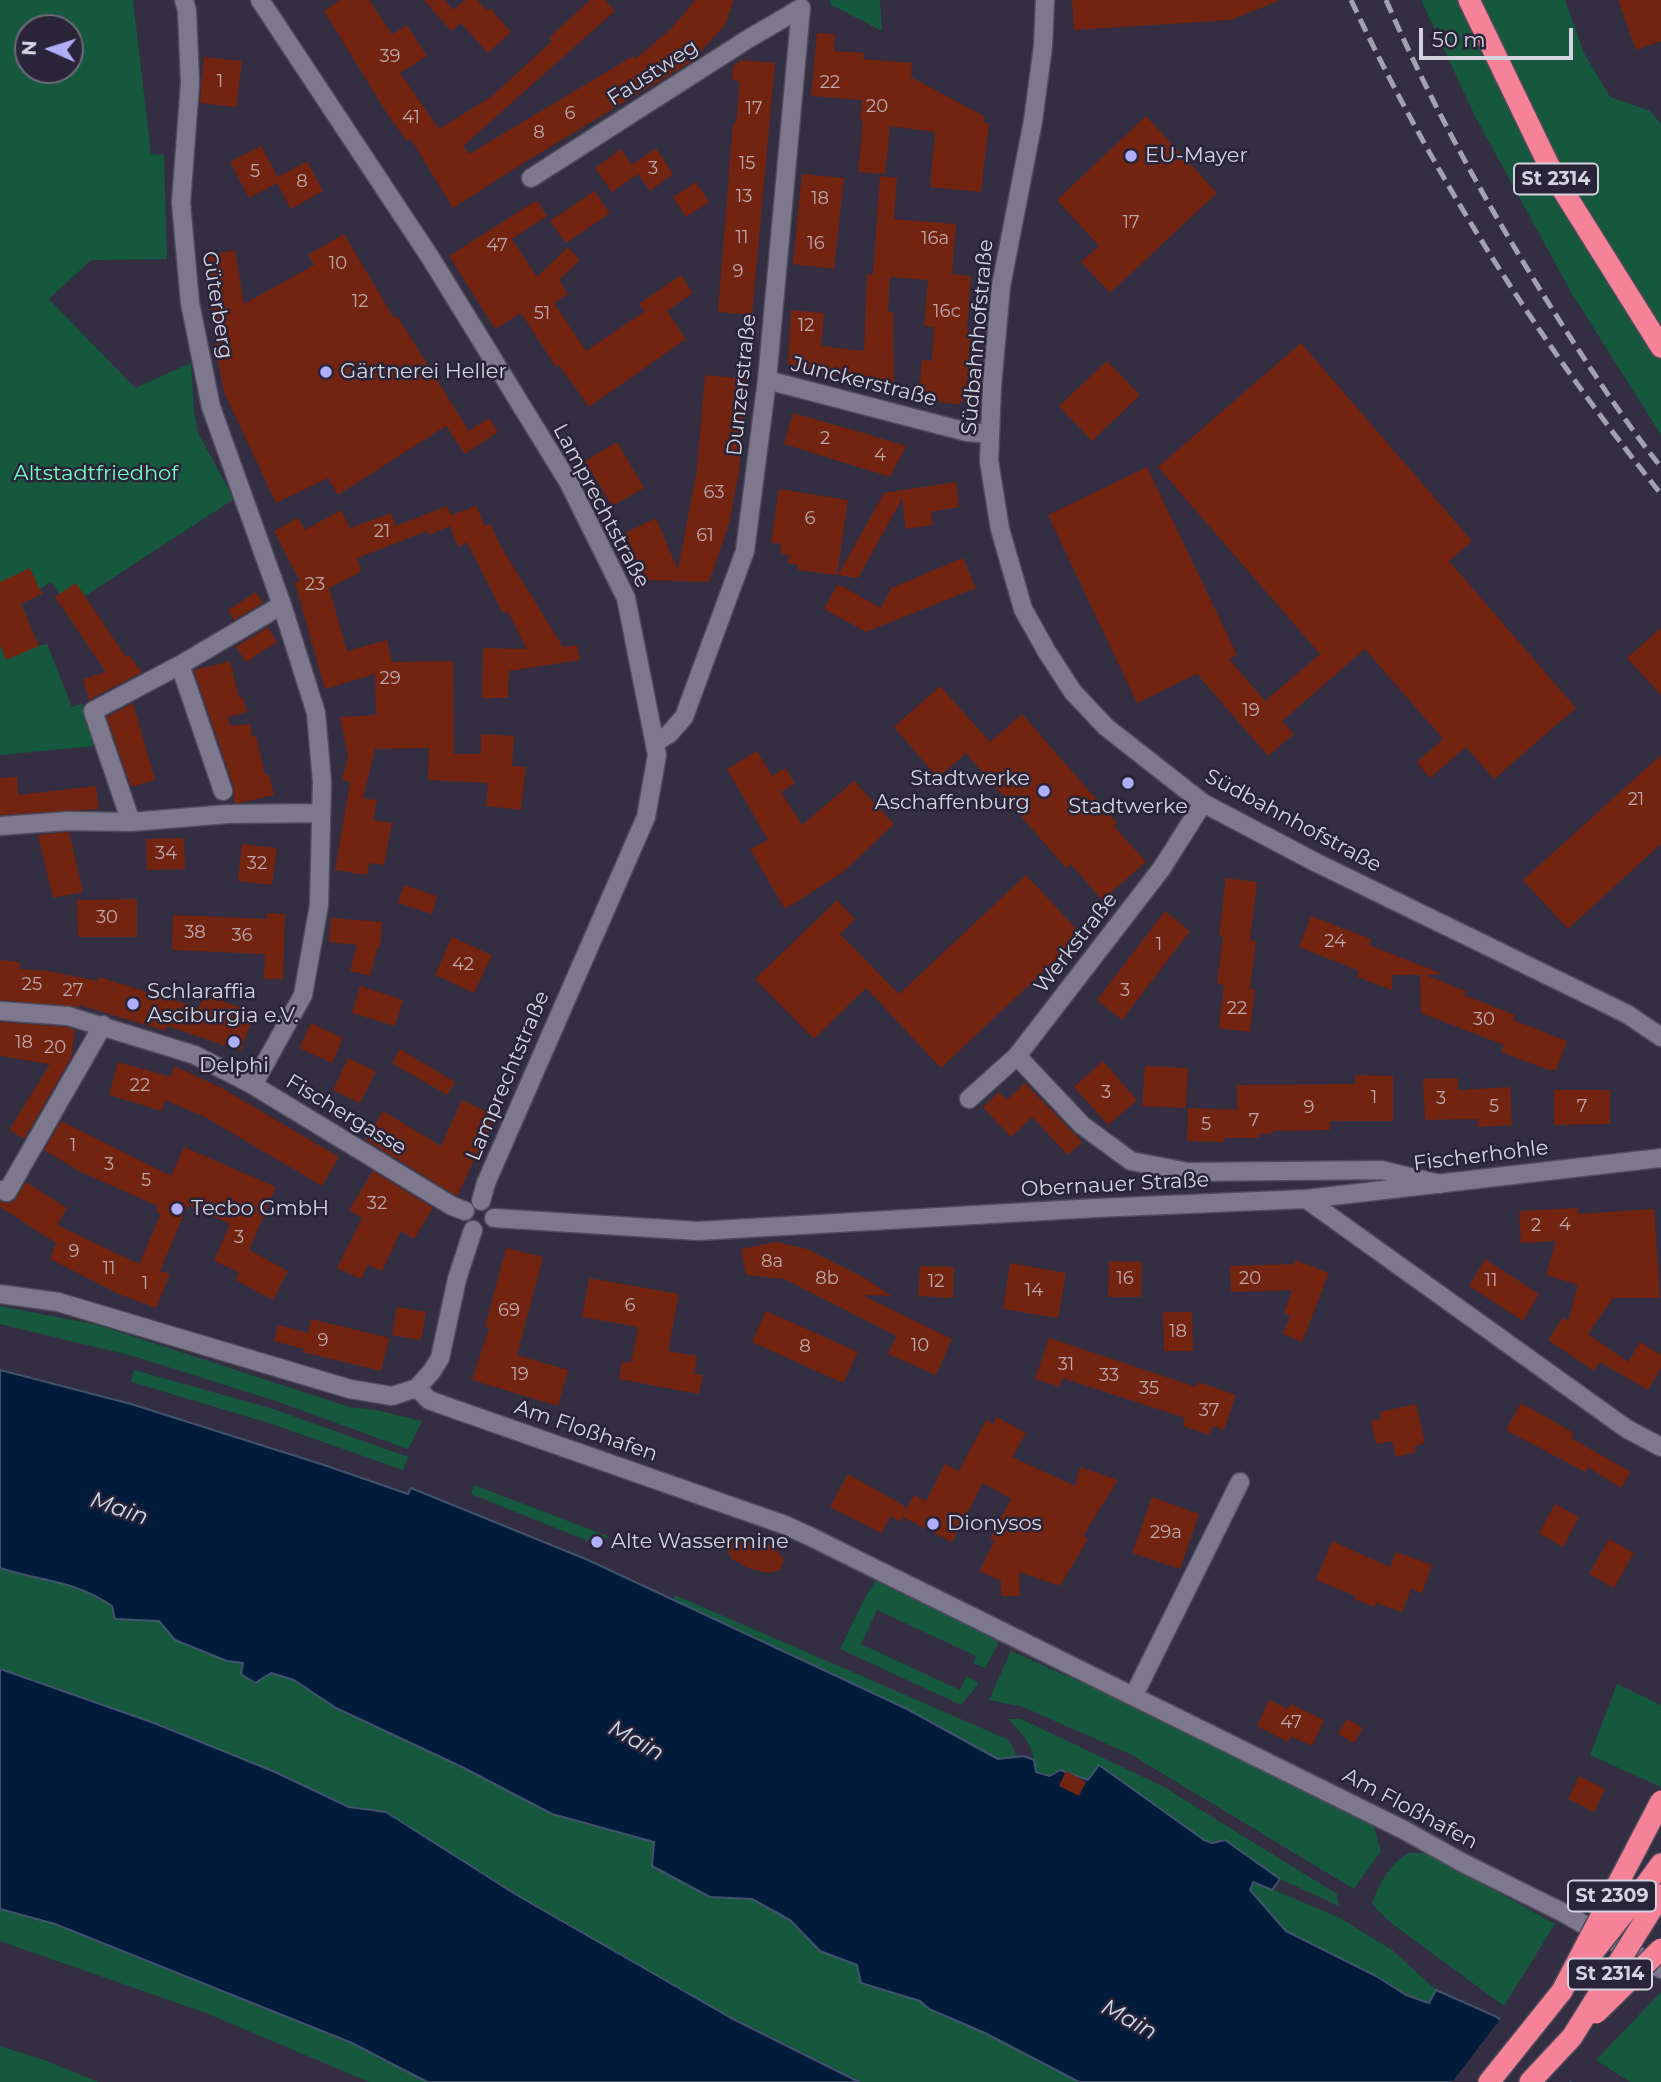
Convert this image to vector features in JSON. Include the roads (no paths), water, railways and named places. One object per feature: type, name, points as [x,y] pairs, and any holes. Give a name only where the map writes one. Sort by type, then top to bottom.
[{"type":"highway","name":"St 2314","points":[[1468,0],[1555,176],[1661,347]]},
{"type":"highway","name":"St 2309","points":[[1489,2082],[1562,1991],[1661,1801]]},
{"type":"highway","name":"St 2314","points":[[1562,1991],[1661,1864]]},
{"type":"highway","name":"St 2314","points":[[1572,2037],[1661,1895]]},
{"type":"highway","points":[[1530,2082],[1661,1949]]},
{"type":"street","name":"Güterberg","points":[[184,0],[187,11],[190,83],[181,203],[190,303],[211,407],[282,605],[316,713],[322,782],[319,905],[303,995],[253,1085]]},
{"type":"street","name":"Lamprechtstraße","points":[[260,0],[429,257],[569,483],[626,598],[655,743],[657,755],[646,817],[486,1183],[481,1201]]},
{"type":"street","name":"Südbahnhofstraße","points":[[1045,0],[1043,46],[1033,121],[1001,286],[992,386],[989,461],[1000,529],[1023,609],[1047,652],[1073,692],[1107,727],[1203,803],[1315,862],[1627,1014],[1661,1037]]},
{"type":"street","name":"Dunzerstraße","points":[[655,743],[669,734],[684,718],[745,551],[767,380],[797,4]]},
{"type":"street","name":"Faustweg","points":[[531,178],[748,39],[797,4]]},
{"type":"street","name":"Junckerstraße","points":[[767,380],[967,432],[990,434]]},
{"type":"street","points":[[131,822],[93,711],[180,666],[282,605]]},
{"type":"street","points":[[180,666],[223,791]]},
{"type":"street","name":"Werkstraße","points":[[969,1099],[1017,1056],[1162,868],[1203,803]]},
{"type":"street","points":[[0,826],[68,821],[131,822],[228,814],[320,813]]},
{"type":"street","name":"Fischergasse","points":[[0,1012],[68,1016],[195,1055],[253,1085],[452,1206],[465,1211]]},
{"type":"street","points":[[3,1191],[103,1025]]},
{"type":"street","name":"Obernauer Straße","points":[[1017,1056],[1082,1125],[1131,1161],[1188,1172],[1381,1170],[1440,1184]]},
{"type":"street","name":"Fischerhohle","points":[[1306,1199],[1661,1158]]},
{"type":"street","points":[[1306,1199],[1627,1429],[1661,1447]]},
{"type":"street","name":"Obernauer Straße","points":[[494,1218],[698,1231],[1306,1199]]},
{"type":"street","points":[[481,1201],[490,1205],[495,1213],[494,1218],[486,1230],[473,1230],[466,1224],[465,1211],[472,1203],[481,1201]]},
{"type":"street","points":[[0,1294],[58,1302],[350,1389],[392,1396],[418,1388],[440,1358],[457,1279],[473,1230]]},
{"type":"street","name":"Am Floßhafen","points":[[418,1388],[429,1400],[437,1403],[785,1525],[1404,1830],[1562,1912],[1661,1969]]},
{"type":"street","points":[[1134,1695],[1240,1482]]},
{"type":"water","name":"Main","points":[[0,1370],[131,1404],[408,1494],[411,1488],[588,1560],[907,1709],[998,1759],[1024,1756],[1034,1760],[1036,1772],[1050,1776],[1060,1770],[1088,1780],[1099,1765],[1204,1840],[1212,1843],[1225,1840],[1280,1879],[1272,1890],[1253,1882],[1250,1890],[1286,1931],[1376,1976],[1406,1995],[1429,2003],[1436,1990],[1497,2017],[1571,2082],[1079,2082],[985,2033],[929,2009],[920,2001],[861,1983],[857,1965],[820,1951],[790,1920],[752,1899],[710,1897],[652,1866],[654,1842],[552,1814],[462,1767],[336,1708],[294,1680],[271,1673],[255,1683],[241,1674],[243,1663],[227,1661],[175,1640],[159,1621],[115,1619],[112,1606],[84,1591],[0,1568]]},
{"type":"water","points":[[0,1669],[154,1723],[275,1772],[349,1807],[386,1812],[515,1894],[731,2018],[859,2082],[427,2082],[352,2043],[55,1924],[0,1909]]},
{"type":"railway","points":[[1351,0],[1417,130],[1491,256],[1573,378],[1661,494]]},
{"type":"railway","points":[[1386,0],[1425,84],[1513,245],[1597,378],[1661,467]]},
{"type":"place","name":"EU-Mayer","points":[[1131,156]]},
{"type":"place","name":"Gärtnerei Heller","points":[[326,372]]},
{"type":"place","name":"Stadtwerke","points":[[1128,783]]},
{"type":"place","name":"Stadtwerke Aschaffenburg","points":[[1044,791]]},
{"type":"place","name":"Schlaraffia Asciburgia e.V.","points":[[133,1004]]},
{"type":"place","name":"Delphi","points":[[234,1042]]},
{"type":"place","name":"Tecbo GmbH","points":[[177,1209]]},
{"type":"place","name":"Dionysos","points":[[933,1524]]},
{"type":"place","name":"Alte Wassermine","points":[[597,1542]]},
{"type":"park label","name":"Altstadtfriedhof","points":[[96,474]]}]
